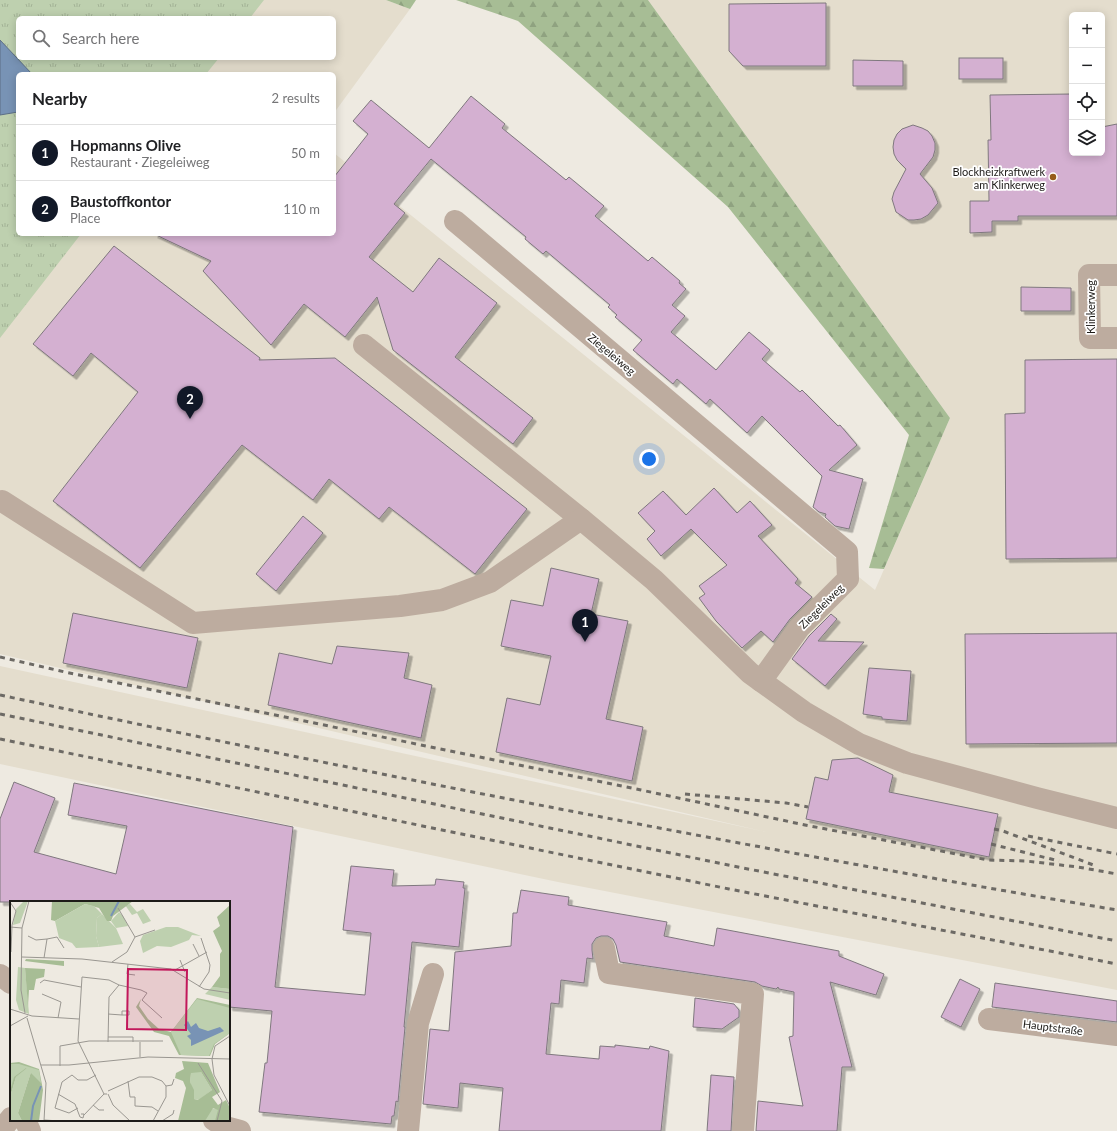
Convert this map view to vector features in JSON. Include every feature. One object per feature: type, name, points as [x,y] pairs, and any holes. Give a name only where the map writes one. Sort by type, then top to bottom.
[{"type":"street","name":"Ziegeleiweg","points":[[455,220],[846,552],[848,579],[799,628],[761,681]]},
{"type":"street","name":"Klinkerweg","points":[[1117,275],[1089,275],[1090,338],[1117,338]]},
{"type":"street","points":[[364,345],[581,518],[654,580],[750,673],[804,712],[859,744],[907,763],[1117,818]]},
{"type":"street","points":[[2,501],[193,623],[400,606],[442,600],[490,582],[581,518]]},
{"type":"street","points":[[604,948],[609,973],[753,994],[743,1131]]},
{"type":"street","points":[[408,1131],[418,1023],[433,974]]},
{"type":"street","points":[[0,975],[10,982]]},
{"type":"street","name":"Hauptstraße","points":[[989,1019],[1117,1034]]},
{"type":"street","points":[[0,1127],[10,1119]]},
{"type":"street","points":[[25,1121],[30,1131]]},
{"type":"shaded area","points":[[254,0],[386,0],[410,9],[336,110],[336,72],[197,72],[206,60],[336,60],[336,16],[241,16]]},
{"type":"shaded area","points":[[648,0],[1117,0],[1117,990],[558,882],[0,764],[0,666],[766,832],[0,654],[0,325],[68,236],[336,236],[336,155],[875,590],[950,418]]},
{"type":"green space","points":[[0,0],[264,0],[252,16],[16,16],[16,60],[217,60],[208,72],[16,72],[16,236],[79,236],[0,338]]},
{"type":"green space","points":[[386,0],[416,0],[410,9]]},
{"type":"green space","points":[[456,0],[648,0],[950,418],[884,569],[869,568],[909,435],[728,207],[518,21]]},
{"type":"water","points":[[0,40],[16,57],[16,60],[19,60],[30,72],[16,72],[16,112],[0,115]]},
{"type":"building","points":[[826,3],[826,66],[743,66],[729,51],[729,4]]},
{"type":"building","points":[[959,58],[1003,58],[1003,79],[959,79]]},
{"type":"building","points":[[853,60],[903,61],[903,86],[853,86]]},
{"type":"building","name":"Blockheizkraftwerk am Klinkerweg","points":[[1069,94],[1069,156],[1105,156],[1105,126],[1117,124],[1117,216],[1018,216],[1018,221],[992,221],[992,232],[970,233],[970,201],[989,201],[988,140],[991,140],[990,95]]},
{"type":"building","points":[[471,96],[505,124],[502,128],[566,180],[569,177],[604,206],[595,216],[648,261],[652,257],[680,281],[679,283],[686,289],[672,305],[685,316],[671,332],[716,370],[749,332],[770,350],[762,359],[800,392],[802,390],[838,426],[840,425],[857,445],[829,470],[863,479],[849,529],[835,526],[825,517],[826,514],[819,512],[813,507],[822,476],[762,416],[747,433],[710,399],[706,404],[677,379],[673,384],[633,350],[642,340],[615,317],[617,315],[608,307],[610,305],[546,251],[543,254],[525,239],[526,237],[431,159],[394,204],[405,213],[369,257],[413,292],[439,258],[497,303],[455,357],[533,418],[513,444],[393,350],[377,297],[345,337],[304,304],[271,345],[203,271],[211,261],[158,236],[336,236],[336,174],[368,134],[353,121],[371,100],[429,148]]},
{"type":"building","points":[[913,125],[928,131],[935,143],[933,157],[920,174],[932,188],[938,203],[928,215],[921,219],[908,220],[896,212],[892,199],[906,169],[897,160],[893,147],[897,134],[902,129]]},
{"type":"building","points":[[114,246],[260,358],[259,360],[335,358],[527,509],[475,574],[389,507],[379,519],[329,479],[313,500],[242,445],[140,568],[53,501],[138,392],[91,353],[73,376],[33,344]]},
{"type":"building","points":[[1021,287],[1071,288],[1071,311],[1021,311]]},
{"type":"building","points":[[1117,359],[1117,558],[1006,559],[1005,414],[1025,413],[1025,360]]},
{"type":"building","points":[[714,488],[737,513],[750,501],[772,525],[758,536],[798,579],[795,583],[812,597],[790,619],[773,642],[761,631],[742,648],[716,621],[699,598],[705,594],[699,586],[727,565],[691,529],[661,556],[647,539],[655,531],[638,513],[663,491],[686,515]]},
{"type":"building","points":[[303,516],[323,533],[276,591],[256,574]]},
{"type":"building","points":[[551,568],[599,579],[591,614],[628,621],[606,719],[643,727],[632,781],[496,752],[507,698],[540,705],[551,656],[501,646],[511,600],[543,606]]},
{"type":"building","points":[[73,613],[198,638],[187,688],[63,663]]},
{"type":"building","points":[[831,614],[837,619],[818,641],[864,642],[825,686],[792,659],[809,636]]},
{"type":"building","points":[[1117,633],[1117,743],[966,744],[965,634]]},
{"type":"building","points":[[337,646],[409,653],[404,678],[432,685],[421,738],[268,705],[279,653],[332,664]]},
{"type":"building","points":[[869,668],[911,671],[907,721],[882,719],[882,717],[863,714]]},
{"type":"building","points":[[858,758],[893,775],[889,792],[998,814],[989,857],[806,819],[815,777],[828,780],[832,760]]},
{"type":"building","points":[[14,782],[55,798],[34,852],[116,874],[127,826],[68,815],[74,783],[293,827],[275,987],[365,995],[371,933],[343,930],[351,866],[394,870],[392,886],[435,885],[436,879],[464,882],[463,888],[465,888],[459,947],[412,942],[398,1102],[396,1101],[394,1116],[392,1116],[391,1124],[259,1112],[265,1063],[267,1063],[272,1011],[230,1007],[230,901],[0,902],[0,819]]},
{"type":"building","points":[[521,890],[569,897],[568,905],[667,922],[664,936],[714,946],[717,928],[839,951],[839,956],[884,974],[876,995],[830,982],[852,1067],[842,1067],[837,1131],[756,1131],[758,1101],[803,1106],[789,1037],[793,1036],[794,992],[779,989],[778,987],[776,989],[762,986],[755,982],[620,962],[616,945],[613,939],[608,936],[596,938],[592,944],[593,959],[587,958],[584,983],[561,980],[559,1004],[551,1003],[546,1054],[599,1059],[600,1046],[615,1047],[615,1045],[649,1049],[650,1046],[669,1051],[661,1131],[499,1131],[503,1088],[460,1083],[458,1108],[423,1104],[430,1029],[449,1031],[455,952],[511,946],[513,913],[517,913]]},
{"type":"building","points":[[960,979],[980,989],[961,1027],[941,1017]]},
{"type":"building","points":[[995,983],[1117,1001],[1117,1022],[992,1007]]},
{"type":"building","points":[[695,998],[734,1004],[739,1010],[739,1017],[722,1029],[693,1027]]},
{"type":"building","points":[[711,1075],[734,1077],[731,1131],[707,1131]]},
{"type":"railway","points":[[0,657],[65,672],[805,825],[988,860],[1026,861],[1078,867],[1117,874]]},
{"type":"railway","points":[[0,695],[278,753],[697,835],[1117,910]]},
{"type":"railway","points":[[0,714],[738,867],[1117,941]]},
{"type":"railway","points":[[0,739],[729,889],[1117,964]]},
{"type":"railway","points":[[685,794],[786,803],[808,807]]},
{"type":"railway","points":[[994,829],[1096,866]]},
{"type":"railway","points":[[1028,836],[1117,854]]},
{"type":"railway","points":[[991,844],[1059,861]]},
{"type":"place","name":"Blockheizkraftwerk am Klinkerweg","points":[[1053,177]]},
{"type":"place","name":"Baustoffkontor","points":[[190,419]]},
{"type":"place","name":"Hopmanns Olive","points":[[585,642]]}]
